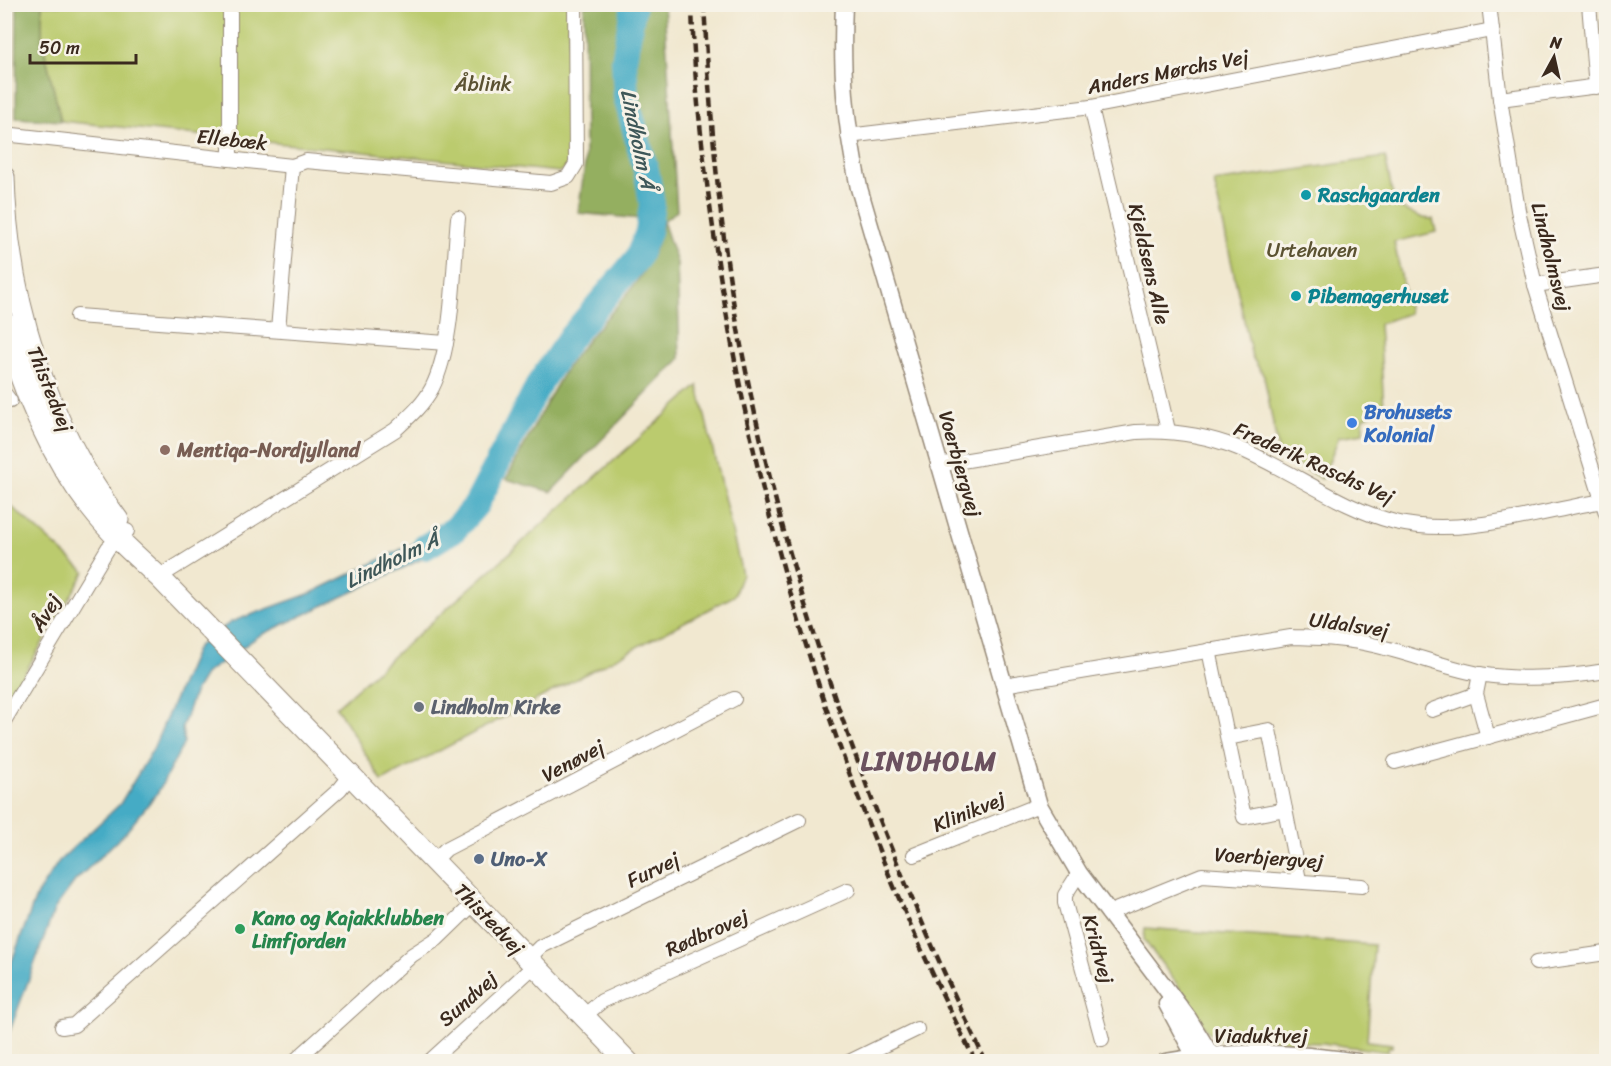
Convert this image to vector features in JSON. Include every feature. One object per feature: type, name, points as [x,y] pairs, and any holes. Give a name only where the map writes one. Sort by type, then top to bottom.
[{"type":"main road","name":"Thistedvej","points":[[4,177],[11,284],[27,334],[53,403],[122,535]]},
{"type":"main road","name":"Thistedvej","points":[[4,322],[27,391],[68,475],[198,618],[628,1062]]},
{"type":"street","points":[[230,4],[230,159]]},
{"type":"street","points":[[292,166],[306,160],[552,183],[568,177],[576,165],[575,4]]},
{"type":"street","name":"Voerbjergvej","points":[[844,4],[842,68],[848,136],[859,188],[1039,805],[1078,873],[1147,966],[1205,1059]]},
{"type":"street","name":"Lindholmsvej","points":[[1489,4],[1500,99],[1518,210],[1534,285],[1605,507]]},
{"type":"street","points":[[1500,99],[1601,86],[1589,4]]},
{"type":"street","name":"Anders Mørchs Vej","points":[[848,136],[1091,107],[1492,30]]},
{"type":"street","name":"Kjeldsens Alle","points":[[1091,107],[1168,430]]},
{"type":"street","name":"Ellebæk","points":[[4,134],[292,166],[278,330]]},
{"type":"street","points":[[159,577],[395,430],[417,410],[431,389],[439,371],[446,343],[458,218]]},
{"type":"street","points":[[1534,285],[1606,275]]},
{"type":"street","points":[[77,316],[446,343]]},
{"type":"street","name":"Frederik Raschs Vej","points":[[938,465],[1136,432],[1168,430],[1205,437],[1239,448],[1358,509],[1395,522],[1428,527],[1464,526],[1605,507]]},
{"type":"street","name":"Åvej","points":[[4,721],[108,548],[122,535]]},
{"type":"street","name":"Uldalsvej","points":[[1004,685],[1291,637],[1336,639],[1372,645],[1480,674],[1525,678],[1566,678],[1606,671]]},
{"type":"street","points":[[1209,650],[1244,817],[1285,809]]},
{"type":"street","points":[[1480,674],[1476,694],[1488,736]]},
{"type":"street","points":[[1432,710],[1476,694]]},
{"type":"street","name":"Venøvej","points":[[434,861],[446,849],[734,699]]},
{"type":"street","points":[[1395,762],[1606,705]]},
{"type":"street","points":[[1228,738],[1269,730],[1299,880]]},
{"type":"street","points":[[62,1027],[74,1025],[340,789],[351,775]]},
{"type":"street","name":"Klinikvej","points":[[914,855],[1039,805]]},
{"type":"street","name":"Furvej","points":[[531,963],[540,947],[799,820]]},
{"type":"street","name":"Kridtvej","points":[[1078,873],[1065,895],[1065,903],[1102,1039]]},
{"type":"street","name":"Voerbjergvej","points":[[1108,912],[1202,875],[1362,886]]},
{"type":"street","name":"Rødbrovej","points":[[584,1016],[602,1001],[848,890]]},
{"type":"street","points":[[296,1060],[412,955],[437,939],[474,903]]},
{"type":"street","points":[[1536,963],[1606,953]]},
{"type":"street","name":"Sundvej","points":[[429,1062],[531,963]]},
{"type":"street","points":[[849,1062],[917,1029]]},
{"type":"street","name":"Viaduktvej","points":[[1165,1062],[1296,1054],[1357,1062]]},
{"type":"green space","points":[[17,5],[42,5],[42,40],[61,121],[16,118]]},
{"type":"green space","name":"Åblink","points":[[42,5],[569,5],[570,165],[559,172],[61,121],[42,40]]},
{"type":"green space","points":[[584,5],[664,5],[677,211],[663,221],[578,213],[585,164]]},
{"type":"green space","name":"Urtehaven","points":[[1385,157],[1395,206],[1423,218],[1433,219],[1436,232],[1394,242],[1409,313],[1379,324],[1384,409],[1363,418],[1363,433],[1339,437],[1322,479],[1279,455],[1264,376],[1252,357],[1214,182]]},
{"type":"green space","points":[[663,221],[677,263],[680,359],[551,492],[506,479],[568,366],[624,298],[648,263]]},
{"type":"green space","points":[[698,386],[742,574],[734,596],[382,781],[336,707]]},
{"type":"green space","points":[[4,500],[85,572],[5,706],[4,706]]},
{"type":"green space","points":[[1145,928],[1374,945],[1367,1041],[1392,1044],[1392,1047],[1388,1047],[1388,1052],[1323,1043],[1218,1040],[1206,1030],[1177,984],[1144,940]]},
{"type":"water","points":[[455,529],[462,533],[443,549],[259,636],[206,673],[194,693],[182,728],[184,743],[158,792],[126,832],[75,881],[55,908],[5,1044],[5,979],[37,894],[59,861],[120,804],[153,749],[197,647],[231,622],[311,593],[437,532]]},
{"type":"waterway","name":"Lindholm Å","points":[[425,547],[455,529],[476,505],[540,382],[570,338],[637,259],[648,232],[652,204],[647,174],[626,97],[624,60],[634,4]]},
{"type":"railway","points":[[692,4],[698,104],[719,269],[737,372],[759,474],[785,575],[850,775],[888,872],[930,968],[976,1062]]},
{"type":"railway","points":[[704,4],[716,170],[732,294],[759,430],[782,523],[808,615],[871,797],[945,975],[986,1062]]},
{"type":"place","name":"Raschgaarden","points":[[1306,195]]},
{"type":"place","name":"Pibemagerhuset","points":[[1296,296]]},
{"type":"place","name":"Brohusets Kolonial","points":[[1352,423]]},
{"type":"place","name":"Mentiqa-Nordjylland","points":[[165,450]]},
{"type":"place","name":"Lindholm Kirke","points":[[419,707]]},
{"type":"place","name":"Uno-X","points":[[479,859]]},
{"type":"place","name":"Kano og Kajakklubben Limfjorden","points":[[240,929]]},
{"type":"district","name":"LINDHOLM","points":[[929,761]]}]
